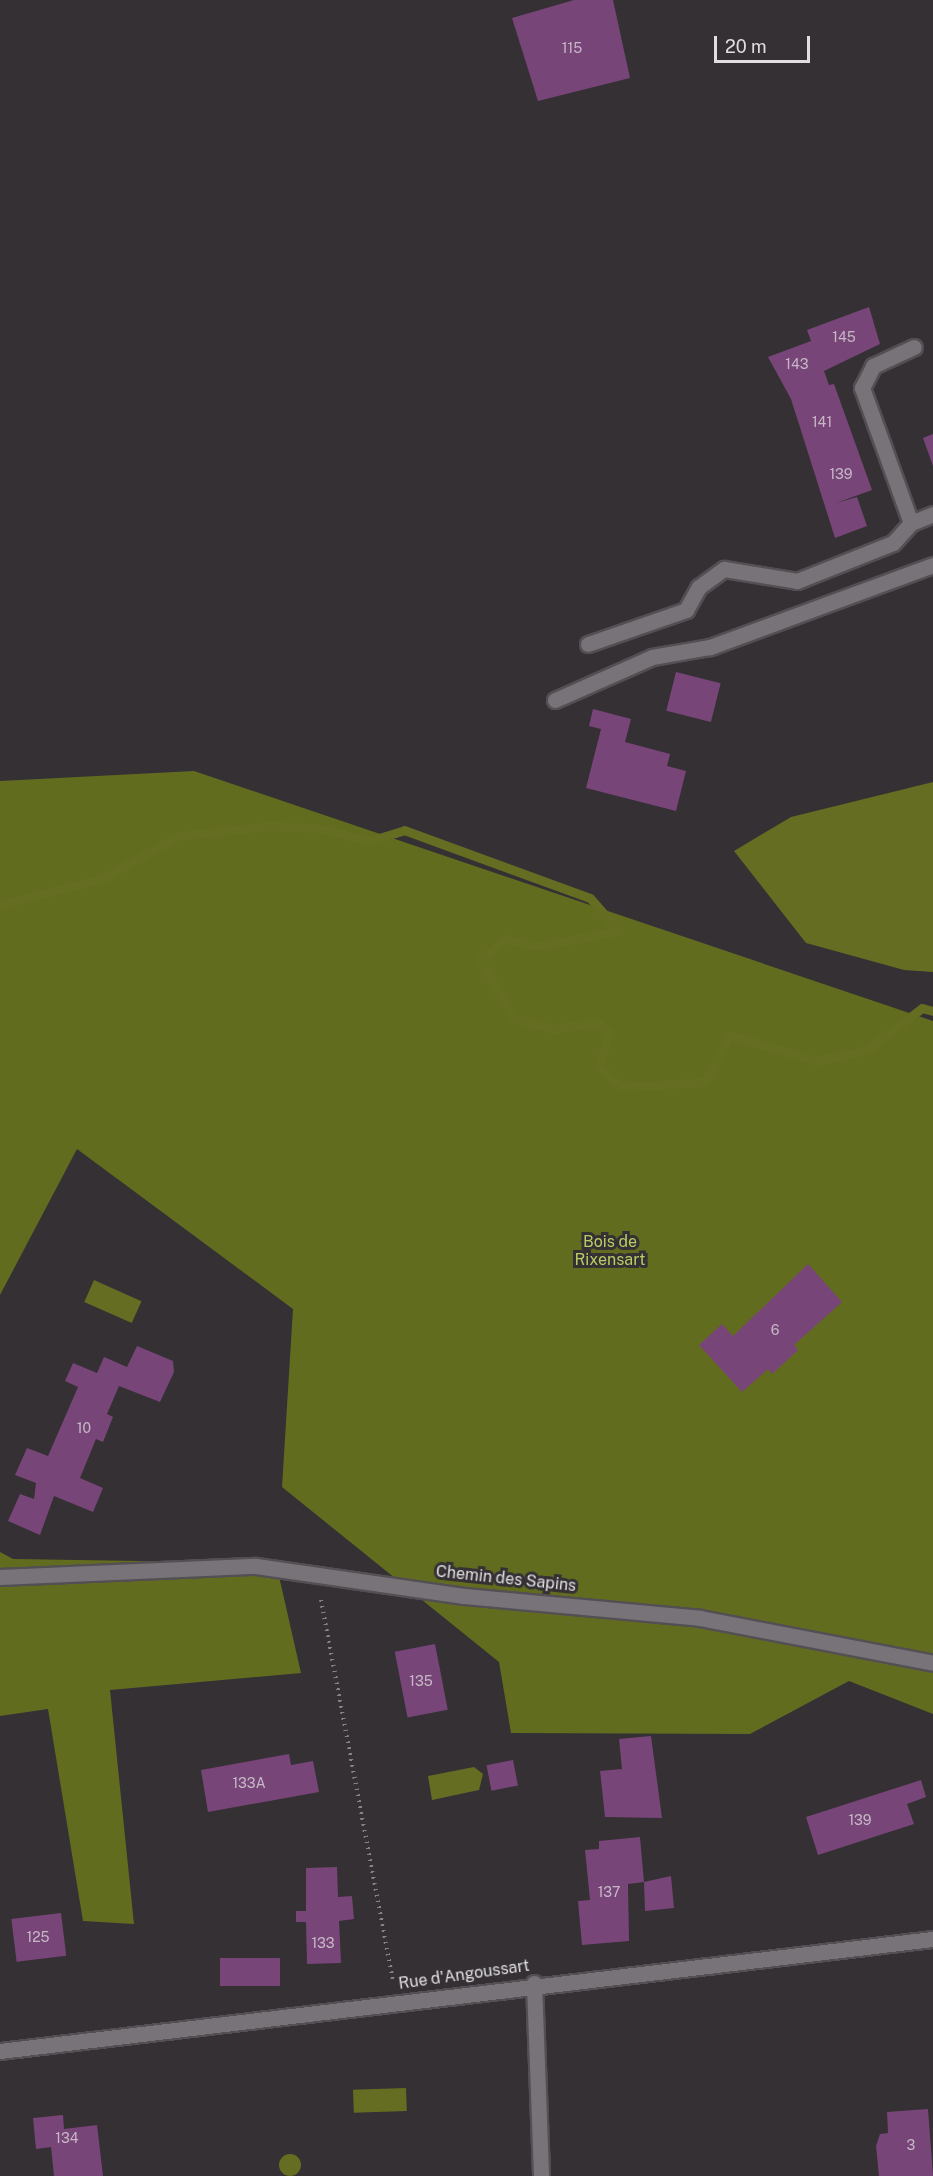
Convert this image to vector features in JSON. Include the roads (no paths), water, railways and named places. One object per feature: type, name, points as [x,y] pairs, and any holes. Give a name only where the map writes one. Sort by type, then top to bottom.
[{"type":"street","points":[[588,644],[686,610],[699,587],[723,569],[797,581],[893,543],[923,518],[862,388],[873,366],[914,347]]},
{"type":"street","points":[[555,700],[652,657],[710,647],[933,565]]},
{"type":"street","name":"Chemin des Sapins","points":[[0,1577],[213,1566],[315,1572],[464,1596],[700,1618],[933,1663]]},
{"type":"street","name":"Rue d'Angoussart","points":[[0,2051],[534,1983],[933,1939]]},
{"type":"street","points":[[534,1983],[541,2176]]},
{"type":"waterway","points":[[0,905],[104,878],[178,836],[269,826],[317,828],[369,841],[404,830],[590,898],[619,931],[538,946],[505,939],[480,960],[514,1018],[553,1029],[597,1022],[609,1033],[599,1066],[621,1087],[705,1082],[730,1035],[816,1061],[867,1050],[922,1008],[933,1011]]},
{"type":"park label","name":"Bois de Rixensart","points":[[610,1251]]}]
